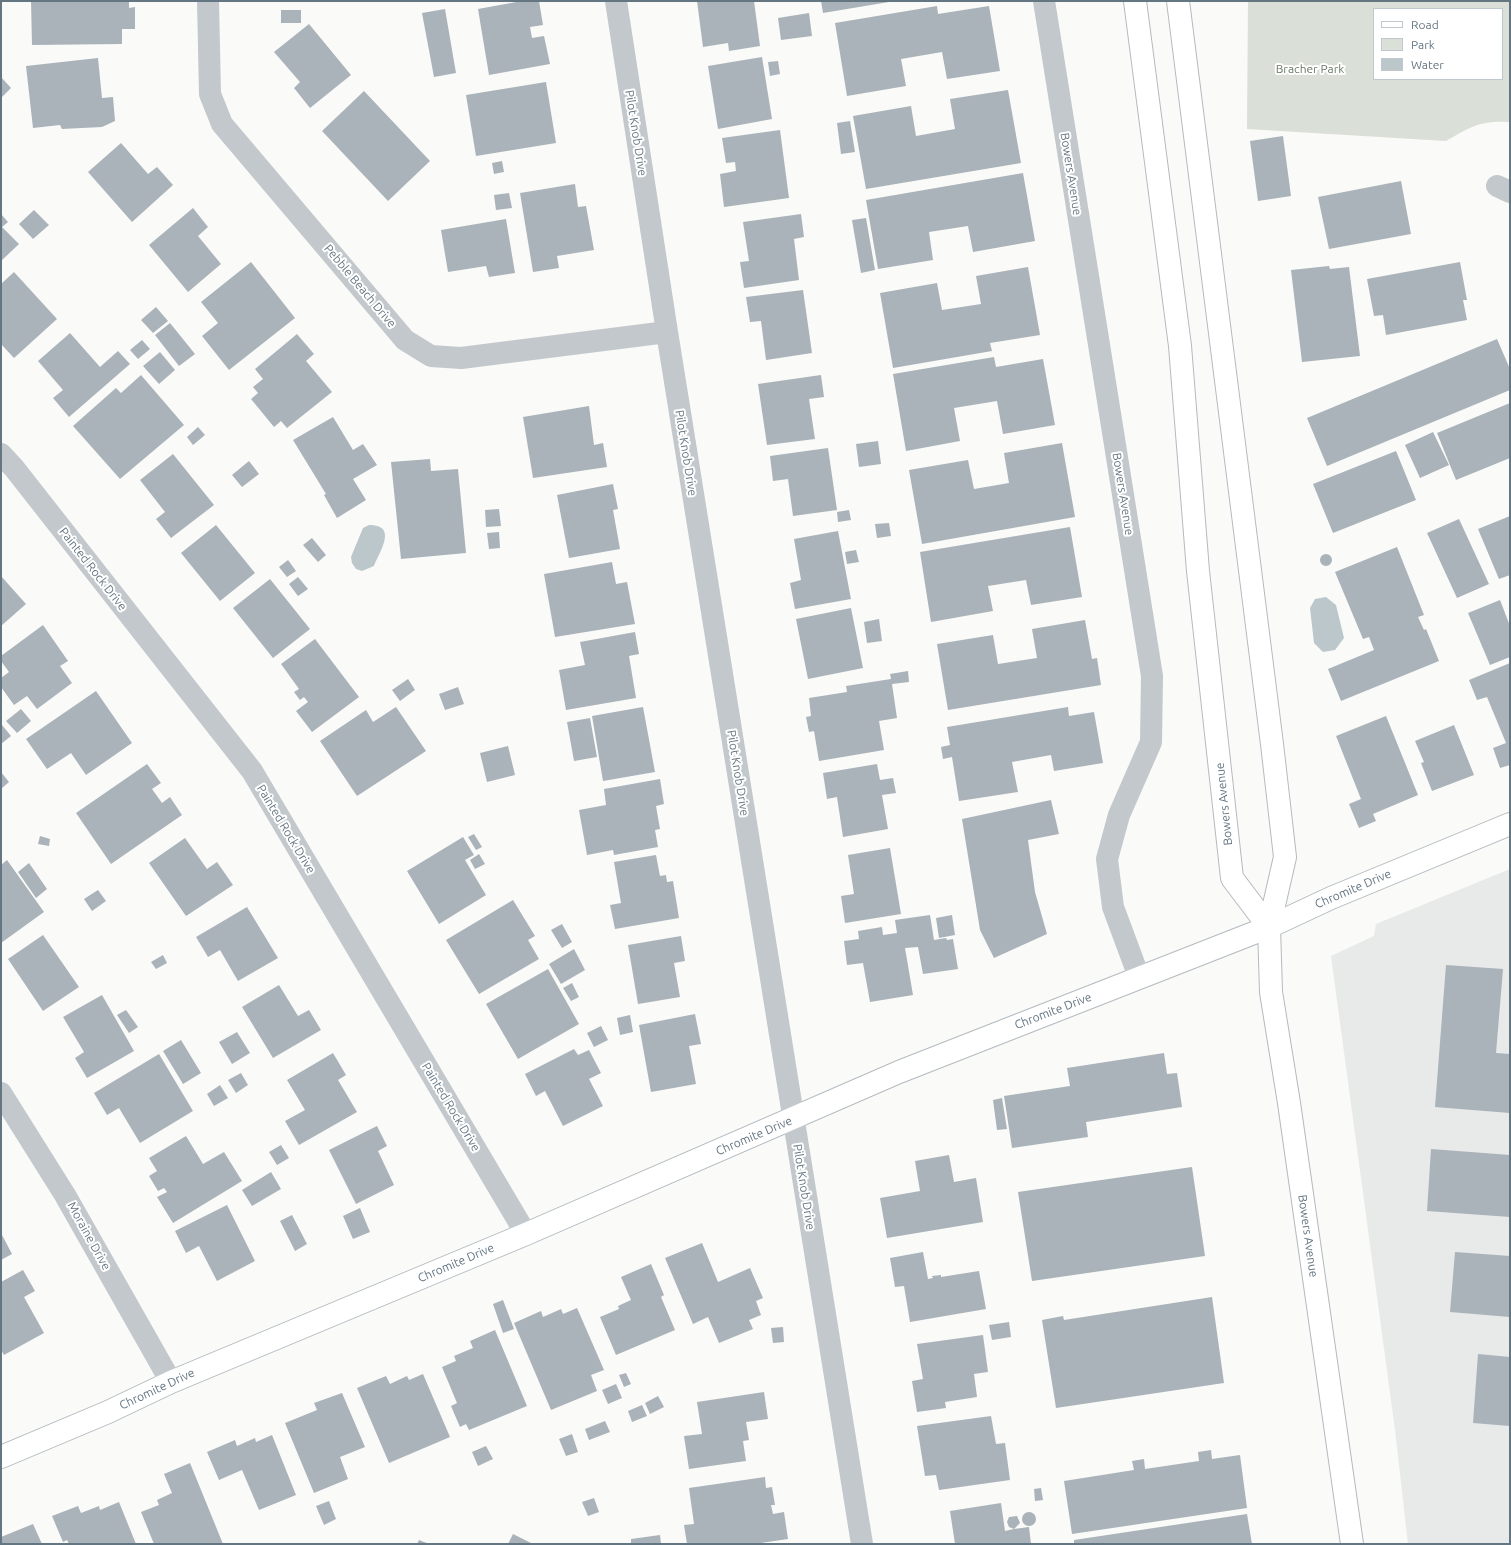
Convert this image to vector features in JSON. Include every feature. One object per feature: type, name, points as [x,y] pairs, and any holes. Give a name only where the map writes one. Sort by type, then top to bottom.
[{"type":"main road","name":"Bowers Avenue","points":[[1135,1],[1180,346],[1198,571],[1232,878],[1268,927]]},
{"type":"main road","name":"Bowers Avenue","points":[[1178,1],[1270,721],[1284,857],[1268,927],[1271,992],[1289,1103],[1352,1544]]},
{"type":"main road","name":"Chromite Drive","points":[[1,1457],[108,1412],[171,1382],[526,1234],[899,1072],[1268,927],[1331,898],[1510,824]]},
{"type":"street","name":"Pebble Beach Drive","points":[[208,1],[210,94],[222,124],[405,340],[431,356],[461,358],[667,332]]},
{"type":"street","name":"Pilot Knob Drive","points":[[616,1],[667,332],[862,1544]]},
{"type":"street","name":"Bowers Avenue","points":[[1044,1],[1152,676],[1152,742],[1119,815],[1107,859],[1114,907],[1139,977]]},
{"type":"street","name":"Painted Rock Drive","points":[[1,454],[14,468],[252,772],[526,1234]]},
{"type":"street","name":"Moraine Drive","points":[[1,1093],[65,1194],[171,1382]]},
{"type":"shaded area","points":[[1510,869],[1510,1544],[1408,1544],[1395,1430],[1331,956],[1374,936],[1376,924]]},
{"type":"green space","name":"Bracher Park","points":[[1248,1],[1510,1],[1510,122],[1483,123],[1469,128],[1446,141],[1247,129]]},
{"type":"water","points":[[369,525],[378,526],[383,529],[385,540],[374,566],[362,571],[356,569],[352,563],[351,557],[363,528]]},
{"type":"water","points":[[1326,597],[1336,605],[1344,638],[1335,650],[1323,652],[1314,643],[1310,608],[1315,599]]},
{"type":"building","points":[[31,1],[129,1],[129,8],[135,7],[135,29],[122,29],[122,44],[32,45]]},
{"type":"building","points":[[522,1],[539,1],[543,25],[530,27],[532,38],[544,36],[550,64],[489,75],[478,9]]},
{"type":"building","points":[[697,1],[754,1],[760,46],[729,51],[728,43],[703,47]]},
{"type":"building","points":[[821,1],[889,1],[889,2],[823,13]]},
{"type":"building","points":[[937,6],[938,14],[989,6],[1000,71],[947,79],[942,52],[901,59],[906,86],[847,96],[835,23]]},
{"type":"building","points":[[445,9],[456,73],[434,77],[422,13]]},
{"type":"building","points":[[281,10],[301,10],[301,23],[281,23]]},
{"type":"building","points":[[809,13],[812,36],[781,40],[778,18]]},
{"type":"building","points":[[309,24],[351,75],[310,108],[294,88],[300,82],[274,52]]},
{"type":"building","points":[[762,57],[772,119],[718,129],[708,66]]},
{"type":"building","points":[[98,58],[102,98],[113,97],[115,121],[102,127],[62,129],[60,125],[33,128],[26,66]]},
{"type":"building","points":[[778,61],[780,74],[770,76],[768,62]]},
{"type":"building","points":[[1,77],[11,88],[1,98]]},
{"type":"building","points":[[546,82],[556,143],[476,156],[466,95]]},
{"type":"building","points":[[1008,90],[1021,163],[866,189],[853,116],[911,106],[916,136],[955,129],[950,99]]},
{"type":"building","points":[[364,91],[430,161],[388,201],[322,131]]},
{"type":"building","points":[[850,121],[855,152],[841,154],[837,123]]},
{"type":"building","points":[[780,130],[789,198],[724,207],[720,174],[736,171],[735,162],[726,163],[722,138]]},
{"type":"building","points":[[1283,136],[1291,196],[1258,201],[1250,141]]},
{"type":"building","points":[[121,143],[148,174],[157,167],[173,185],[132,222],[88,172]]},
{"type":"building","points":[[502,161],[504,172],[494,174],[492,163]]},
{"type":"building","points":[[1023,173],[1035,241],[973,252],[968,226],[929,232],[933,260],[878,269],[866,200]]},
{"type":"building","points":[[1401,181],[1411,234],[1329,249],[1318,197]]},
{"type":"building","points":[[575,184],[578,207],[586,206],[594,250],[557,256],[559,268],[533,272],[520,193]]},
{"type":"building","points":[[509,193],[512,208],[496,210],[494,195]]},
{"type":"building","points":[[193,208],[208,227],[198,236],[221,264],[188,292],[149,245]]},
{"type":"building","points":[[34,210],[49,225],[33,239],[19,224]]},
{"type":"building","points":[[1,214],[8,222],[2,227],[19,244],[1,261]]},
{"type":"building","points":[[801,214],[804,237],[794,239],[799,280],[744,288],[740,262],[749,261],[743,222]]},
{"type":"building","points":[[866,218],[875,270],[861,273],[852,220]]},
{"type":"building","points":[[506,219],[515,273],[489,277],[486,266],[448,272],[441,230]]},
{"type":"building","points":[[251,262],[295,318],[229,370],[202,336],[218,323],[201,302]]},
{"type":"building","points":[[1460,262],[1467,300],[1463,300],[1467,320],[1386,335],[1383,315],[1374,316],[1367,279]]},
{"type":"building","points":[[1329,266],[1330,269],[1349,267],[1360,356],[1302,362],[1291,270]]},
{"type":"building","points":[[1028,267],[1040,335],[990,343],[992,351],[893,368],[880,293],[937,283],[942,310],[981,304],[976,276]]},
{"type":"building","points":[[14,272],[57,319],[14,358],[1,344],[1,284]]},
{"type":"building","points":[[803,290],[812,353],[766,360],[761,321],[750,322],[746,297]]},
{"type":"building","points":[[156,307],[168,321],[153,333],[141,320]]},
{"type":"building","points":[[170,323],[195,354],[179,366],[155,335]]},
{"type":"building","points":[[70,333],[100,367],[118,351],[130,364],[69,417],[53,398],[63,390],[38,361]]},
{"type":"building","points":[[297,334],[314,354],[306,361],[332,392],[287,428],[281,421],[274,427],[251,399],[258,393],[253,387],[263,379],[255,369]]},
{"type":"building","points":[[1497,339],[1510,369],[1510,390],[1327,466],[1307,418]]},
{"type":"building","points":[[142,340],[150,349],[138,359],[130,350]]},
{"type":"building","points":[[160,352],[175,370],[159,384],[143,366]]},
{"type":"building","points":[[994,357],[996,367],[1043,359],[1055,425],[1003,434],[997,401],[954,408],[960,441],[906,451],[893,374]]},
{"type":"building","points":[[141,375],[184,425],[120,479],[73,426],[116,388],[121,393]]},
{"type":"building","points":[[821,375],[824,397],[809,399],[815,439],[767,445],[758,384]]},
{"type":"building","points":[[1510,403],[1510,458],[1456,480],[1437,433]]},
{"type":"building","points":[[589,406],[594,445],[603,443],[607,467],[533,478],[523,417]]},
{"type":"building","points":[[333,417],[353,450],[363,444],[377,465],[353,479],[366,500],[337,518],[324,495],[326,494],[293,440]]},
{"type":"building","points":[[198,427],[205,435],[193,445],[187,437]]},
{"type":"building","points":[[1433,432],[1449,465],[1420,478],[1405,445]]},
{"type":"building","points":[[878,441],[881,464],[859,467],[856,444]]},
{"type":"building","points":[[1062,443],[1075,517],[922,544],[909,470],[968,460],[974,489],[1009,483],[1004,453]]},
{"type":"building","points":[[828,448],[837,510],[793,516],[788,479],[773,481],[770,456]]},
{"type":"building","points":[[1396,451],[1416,500],[1333,533],[1313,484]]},
{"type":"building","points":[[173,454],[214,505],[171,538],[156,519],[165,512],[140,480]]},
{"type":"building","points":[[430,459],[431,471],[458,469],[466,553],[401,559],[391,462]]},
{"type":"building","points":[[249,461],[259,474],[242,487],[232,475]]},
{"type":"building","points":[[613,484],[618,509],[613,510],[620,549],[569,558],[557,495]]},
{"type":"building","points":[[499,509],[501,526],[486,527],[485,510]]},
{"type":"building","points":[[849,510],[851,520],[838,522],[837,512]]},
{"type":"building","points":[[1510,516],[1510,575],[1499,579],[1478,529]]},
{"type":"building","points":[[1459,519],[1489,584],[1457,598],[1427,533]]},
{"type":"building","points":[[889,523],[891,536],[877,538],[875,524]]},
{"type":"building","points":[[216,525],[255,573],[220,601],[181,553]]},
{"type":"building","points":[[1070,527],[1082,597],[1031,605],[1026,580],[988,586],[993,611],[931,622],[920,552]]},
{"type":"building","points":[[838,531],[851,599],[795,609],[790,583],[801,580],[794,539]]},
{"type":"building","points":[[499,532],[500,548],[489,549],[487,533]]},
{"type":"building","points":[[312,538],[326,555],[318,562],[303,545]]},
{"type":"building","points":[[1397,547],[1424,615],[1418,617],[1424,630],[1426,629],[1439,661],[1341,701],[1328,669],[1374,650],[1369,637],[1363,639],[1335,572]]},
{"type":"building","points":[[856,550],[859,562],[847,564],[845,552]]},
{"type":"building","points":[[1328,554],[1331,555],[1331,565],[1324,566],[1321,565],[1320,558],[1321,555]]},
{"type":"building","points":[[288,560],[296,571],[287,577],[279,567]]},
{"type":"building","points":[[612,562],[616,584],[627,582],[635,624],[555,637],[544,574]]},
{"type":"building","points":[[1,576],[26,604],[1,626]]},
{"type":"building","points":[[298,577],[308,589],[298,596],[289,584]]},
{"type":"building","points":[[270,579],[310,629],[273,658],[233,608]]},
{"type":"building","points":[[1500,600],[1510,626],[1510,657],[1490,665],[1468,613]]},
{"type":"building","points":[[851,608],[863,668],[808,679],[796,619]]},
{"type":"building","points":[[879,619],[882,641],[867,643],[864,622]]},
{"type":"building","points":[[1085,620],[1092,659],[1097,658],[1101,685],[948,710],[937,644],[993,635],[998,664],[1037,658],[1032,629]]},
{"type":"building","points":[[43,625],[68,661],[60,666],[72,683],[37,709],[27,696],[14,705],[1,687],[1,678],[9,672],[1,661],[1,656]]},
{"type":"building","points":[[635,632],[639,654],[629,656],[636,698],[566,710],[559,670],[585,665],[580,642]]},
{"type":"building","points":[[315,639],[359,697],[312,732],[296,711],[308,702],[304,697],[300,700],[294,692],[299,689],[281,664]]},
{"type":"building","points":[[1510,663],[1510,765],[1500,768],[1493,748],[1506,743],[1487,697],[1477,700],[1469,680]]},
{"type":"building","points":[[908,671],[909,682],[892,684],[897,718],[879,721],[884,750],[819,761],[814,731],[809,732],[806,717],[811,716],[809,698],[847,692],[846,686],[891,679],[890,674]]},
{"type":"building","points":[[408,679],[415,690],[400,701],[392,690]]},
{"type":"building","points":[[458,687],[464,704],[445,710],[439,694]]},
{"type":"building","points":[[96,691],[132,743],[86,775],[71,753],[47,769],[26,739]]},
{"type":"building","points":[[396,707],[426,751],[357,796],[320,741],[366,710],[373,722]]},
{"type":"building","points":[[643,707],[655,772],[603,781],[592,716]]},
{"type":"building","points":[[1068,707],[1069,716],[1094,712],[1103,763],[1054,771],[1051,755],[1012,762],[1018,792],[959,801],[952,757],[943,759],[941,747],[950,745],[947,727]]},
{"type":"building","points":[[21,709],[31,721],[17,733],[6,721]]},
{"type":"building","points":[[1386,716],[1418,795],[1373,814],[1376,821],[1359,828],[1349,804],[1361,799],[1336,736]]},
{"type":"building","points":[[590,718],[597,757],[574,761],[567,722]]},
{"type":"building","points":[[2,725],[11,736],[1,744],[1,726]]},
{"type":"building","points":[[1454,725],[1474,775],[1432,791],[1421,763],[1424,762],[1415,741]]},
{"type":"building","points":[[508,746],[515,775],[487,782],[480,753]]},
{"type":"building","points":[[147,764],[161,783],[152,789],[162,803],[170,797],[182,815],[111,864],[76,813]]},
{"type":"building","points":[[877,764],[880,780],[893,778],[896,793],[882,795],[888,829],[843,837],[837,797],[827,799],[823,773]]},
{"type":"building","points":[[1,772],[9,782],[1,789]]},
{"type":"building","points":[[660,779],[664,804],[656,806],[660,829],[655,830],[658,847],[614,855],[613,850],[587,855],[579,810],[606,805],[604,789]]},
{"type":"building","points":[[1051,800],[1059,834],[1028,840],[1035,892],[1047,934],[994,958],[980,930],[962,819]]},
{"type":"building","points":[[474,834],[482,847],[476,850],[468,837]]},
{"type":"building","points":[[40,836],[50,839],[49,846],[38,844]]},
{"type":"building","points":[[463,837],[474,855],[465,860],[486,895],[439,924],[407,871]]},
{"type":"building","points":[[185,838],[207,869],[217,862],[233,885],[186,916],[149,863]]},
{"type":"building","points":[[890,848],[901,914],[845,923],[841,896],[854,894],[848,855]]},
{"type":"building","points":[[479,854],[485,864],[475,869],[470,860]]},
{"type":"building","points":[[656,855],[660,876],[666,875],[667,882],[673,881],[679,918],[615,929],[610,905],[621,903],[614,862]]},
{"type":"building","points":[[7,860],[44,912],[1,943],[1,865]]},
{"type":"building","points":[[29,863],[47,889],[36,898],[18,872]]},
{"type":"building","points":[[98,890],[106,901],[92,911],[84,899]]},
{"type":"building","points":[[513,900],[535,936],[528,940],[539,959],[479,994],[446,940]]},
{"type":"building","points":[[247,907],[278,958],[238,981],[220,950],[208,957],[196,937]]},
{"type":"building","points":[[930,915],[934,940],[946,938],[947,940],[953,939],[958,969],[923,974],[918,947],[905,948],[913,995],[870,1002],[863,963],[847,965],[844,941],[859,939],[858,931],[882,927],[883,935],[897,933],[895,920]]},
{"type":"building","points":[[952,915],[955,935],[939,938],[936,918]]},
{"type":"building","points":[[562,924],[572,942],[562,948],[551,930]]},
{"type":"building","points":[[43,935],[79,987],[43,1011],[8,959]]},
{"type":"building","points":[[681,936],[685,961],[674,963],[680,997],[638,1004],[628,945]]},
{"type":"building","points":[[574,949],[585,970],[561,984],[549,964]]},
{"type":"building","points":[[163,955],[167,963],[156,969],[151,962]]},
{"type":"building","points":[[1446,965],[1503,969],[1496,1053],[1510,1054],[1510,1113],[1435,1107]]},
{"type":"building","points":[[548,969],[579,1024],[518,1059],[486,1004]]},
{"type":"building","points":[[572,983],[579,997],[571,1001],[563,988]]},
{"type":"building","points":[[279,985],[298,1016],[309,1010],[321,1030],[273,1058],[242,1007]]},
{"type":"building","points":[[102,995],[134,1051],[87,1078],[75,1058],[84,1052],[63,1017]]},
{"type":"building","points":[[126,1010],[138,1027],[129,1033],[117,1015]]},
{"type":"building","points":[[695,1014],[701,1044],[689,1046],[696,1084],[651,1092],[639,1025]]},
{"type":"building","points":[[630,1015],[633,1032],[620,1035],[617,1018]]},
{"type":"building","points":[[601,1026],[608,1040],[594,1047],[587,1033]]},
{"type":"building","points":[[237,1032],[250,1053],[232,1064],[219,1042]]},
{"type":"building","points":[[181,1040],[201,1073],[183,1084],[163,1051]]},
{"type":"building","points":[[574,1049],[578,1055],[589,1050],[601,1073],[589,1079],[603,1106],[563,1126],[545,1091],[536,1096],[525,1074]]},
{"type":"building","points":[[333,1053],[346,1075],[338,1080],[357,1112],[299,1145],[285,1121],[305,1110],[287,1080]]},
{"type":"building","points":[[1164,1053],[1167,1074],[1177,1073],[1182,1107],[1086,1122],[1088,1137],[1012,1148],[1004,1096],[1070,1086],[1067,1068]]},
{"type":"building","points":[[159,1054],[193,1111],[140,1143],[119,1108],[107,1115],[94,1093]]},
{"type":"building","points":[[241,1073],[248,1085],[236,1093],[228,1080]]},
{"type":"building","points":[[220,1085],[228,1098],[214,1106],[207,1094]]},
{"type":"building","points":[[1002,1098],[1007,1129],[997,1130],[993,1100]]},
{"type":"building","points":[[377,1126],[387,1146],[378,1151],[394,1185],[356,1204],[329,1150]]},
{"type":"building","points":[[186,1136],[203,1164],[224,1152],[242,1181],[173,1223],[157,1197],[167,1192],[164,1188],[158,1191],[149,1176],[157,1171],[149,1158]]},
{"type":"building","points":[[281,1145],[289,1158],[277,1165],[269,1152]]},
{"type":"building","points":[[1431,1149],[1510,1155],[1510,1217],[1427,1211]]},
{"type":"building","points":[[949,1155],[954,1182],[976,1178],[983,1222],[887,1238],[880,1198],[920,1191],[915,1161]]},
{"type":"building","points":[[1192,1167],[1205,1256],[1032,1281],[1018,1192]]},
{"type":"building","points":[[271,1172],[281,1189],[252,1206],[242,1190]]},
{"type":"building","points":[[227,1205],[255,1261],[217,1281],[199,1246],[186,1253],[175,1231]]},
{"type":"building","points":[[360,1208],[370,1232],[353,1239],[343,1216]]},
{"type":"building","points":[[292,1215],[307,1244],[295,1251],[280,1221]]},
{"type":"building","points":[[1,1233],[12,1254],[1,1260]]},
{"type":"building","points":[[702,1243],[718,1282],[750,1268],[763,1298],[756,1301],[761,1315],[749,1320],[753,1329],[719,1343],[708,1317],[693,1324],[665,1258]]},
{"type":"building","points":[[923,1252],[928,1279],[933,1278],[932,1276],[941,1275],[941,1277],[979,1271],[986,1309],[910,1322],[904,1286],[895,1287],[890,1258]]},
{"type":"building","points":[[1455,1252],[1510,1256],[1510,1317],[1450,1312]]},
{"type":"building","points":[[651,1264],[664,1295],[661,1297],[675,1330],[616,1355],[600,1317],[619,1309],[618,1306],[631,1300],[621,1277]]},
{"type":"building","points":[[23,1270],[35,1291],[24,1297],[44,1333],[4,1355],[1,1350],[1,1282]]},
{"type":"building","points":[[1212,1297],[1224,1383],[1056,1408],[1042,1320],[1063,1316],[1064,1320]]},
{"type":"building","points":[[503,1300],[514,1329],[503,1333],[493,1304]]},
{"type":"building","points":[[577,1308],[604,1370],[591,1375],[597,1391],[551,1410],[514,1323],[541,1311],[543,1317],[561,1309],[563,1314]]},
{"type":"building","points":[[1009,1322],[1011,1337],[992,1340],[989,1325]]},
{"type":"building","points":[[783,1327],[784,1342],[773,1343],[771,1328]]},
{"type":"building","points":[[495,1330],[527,1406],[469,1430],[466,1424],[460,1427],[451,1406],[457,1403],[442,1367],[456,1361],[454,1356],[473,1348],[470,1341]]},
{"type":"building","points":[[983,1335],[988,1372],[974,1374],[977,1397],[945,1402],[946,1408],[917,1412],[912,1381],[923,1379],[917,1344]]},
{"type":"building","points":[[1478,1354],[1510,1357],[1510,1426],[1473,1423]]},
{"type":"building","points":[[626,1373],[631,1384],[624,1387],[619,1375]]},
{"type":"building","points":[[423,1374],[450,1437],[389,1463],[357,1388],[386,1376],[390,1384],[407,1376],[409,1380]]},
{"type":"building","points":[[616,1384],[622,1398],[608,1404],[602,1390]]},
{"type":"building","points":[[764,1392],[768,1419],[746,1422],[749,1440],[743,1441],[746,1461],[689,1469],[684,1436],[702,1434],[697,1402]]},
{"type":"building","points":[[342,1393],[365,1447],[340,1457],[348,1479],[314,1493],[285,1423],[317,1410],[314,1403]]},
{"type":"building","points":[[658,1396],[664,1407],[650,1414],[645,1403]]},
{"type":"building","points":[[642,1405],[647,1416],[632,1422],[628,1411]]},
{"type":"building","points":[[991,1416],[996,1444],[1005,1443],[1010,1480],[939,1490],[936,1475],[925,1476],[917,1426]]},
{"type":"building","points":[[605,1421],[610,1432],[589,1440],[585,1429]]},
{"type":"building","points":[[572,1434],[578,1452],[566,1456],[559,1439]]},
{"type":"building","points":[[272,1435],[296,1495],[259,1510],[242,1470],[219,1480],[207,1452],[235,1440],[237,1446],[255,1438],[256,1442]]},
{"type":"building","points":[[486,1446],[493,1459],[478,1466],[472,1452]]},
{"type":"building","points":[[1211,1450],[1212,1459],[1240,1455],[1247,1508],[1072,1534],[1064,1481],[1134,1470],[1132,1461],[1144,1459],[1145,1469],[1199,1461],[1198,1452]]},
{"type":"building","points":[[190,1463],[223,1544],[154,1544],[141,1512],[159,1505],[157,1500],[172,1493],[164,1474]]},
{"type":"building","points":[[765,1477],[766,1488],[772,1487],[775,1505],[771,1505],[773,1514],[784,1512],[788,1539],[754,1544],[687,1544],[684,1525],[694,1524],[689,1488]]},
{"type":"building","points":[[1041,1488],[1043,1500],[1035,1501],[1034,1489]]},
{"type":"building","points":[[594,1498],[599,1512],[588,1516],[582,1502]]},
{"type":"building","points":[[329,1501],[336,1519],[324,1525],[316,1506]]},
{"type":"building","points":[[119,1502],[136,1544],[69,1544],[67,1540],[63,1542],[52,1516],[78,1506],[81,1513],[99,1506],[100,1510]]},
{"type":"building","points":[[1001,1503],[1005,1531],[1029,1527],[1031,1544],[955,1544],[950,1511]]},
{"type":"building","points":[[1029,1512],[1034,1514],[1036,1519],[1034,1524],[1029,1526],[1024,1524],[1022,1519],[1024,1514]]},
{"type":"building","points":[[1247,1514],[1252,1544],[1074,1544],[1074,1540]]},
{"type":"building","points":[[1017,1516],[1020,1523],[1014,1529],[1009,1527],[1007,1522],[1009,1517]]},
{"type":"building","points":[[33,1524],[42,1544],[1,1544],[1,1537]]},
{"type":"building","points":[[513,1534],[533,1544],[508,1544]]},
{"type":"building","points":[[660,1535],[661,1544],[631,1544],[631,1539]]},
{"type":"building","points":[[419,1540],[429,1544],[417,1544]]}]
